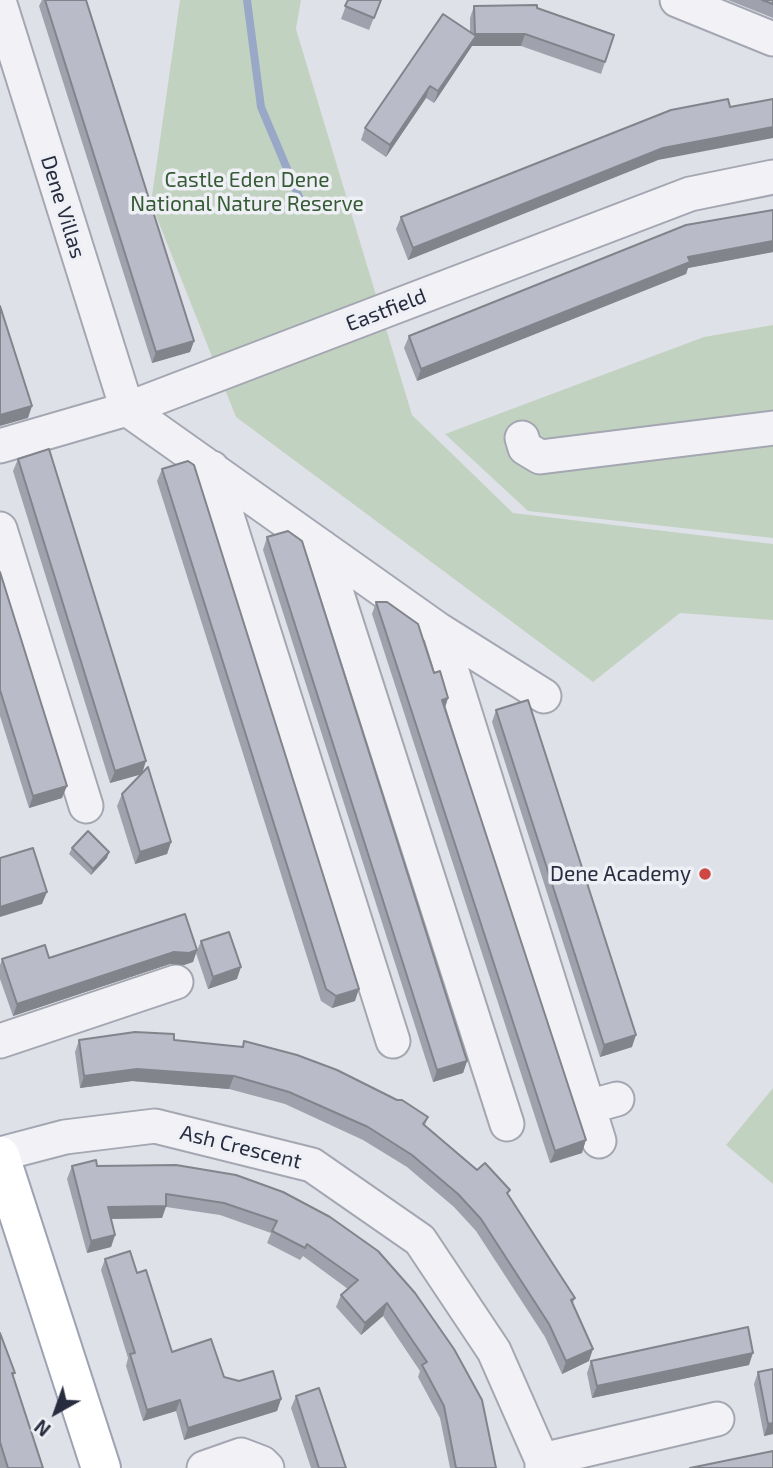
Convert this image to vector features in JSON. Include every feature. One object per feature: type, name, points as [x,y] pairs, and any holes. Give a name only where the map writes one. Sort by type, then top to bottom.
[{"type":"main road","points":[[0,1155],[101,1468]]},
{"type":"street","points":[[677,0],[773,39]]},
{"type":"street","name":"Dene Villas","points":[[0,4],[127,409]]},
{"type":"street","name":"Eastfield","points":[[0,446],[127,409],[690,194],[773,177]]},
{"type":"street","points":[[127,409],[439,630],[544,696]]},
{"type":"street","points":[[522,438],[525,448],[540,457],[773,428]]},
{"type":"street","points":[[212,468],[393,1041]]},
{"type":"street","points":[[0,529],[86,806]]},
{"type":"street","points":[[323,547],[507,1124]]},
{"type":"street","points":[[439,630],[603,1103],[598,1141]]},
{"type":"street","points":[[0,1041],[176,982]]},
{"type":"street","name":"Ash Crescent","points":[[0,1155],[65,1137],[155,1126],[312,1165],[420,1240],[494,1351],[542,1464],[717,1419]]},
{"type":"street","points":[[204,1468],[241,1455],[262,1463],[267,1468]]},
{"type":"green space","name":"Castle Eden Dene National Nature Reserve","points":[[180,0],[301,0],[296,29],[412,415],[513,513],[773,544],[773,620],[680,613],[593,682],[236,417],[151,203]]},
{"type":"green space","points":[[773,325],[773,538],[528,511],[445,434],[704,337]]},
{"type":"green space","points":[[773,1088],[773,1184],[726,1145]]},
{"type":"building","points":[[45,0],[86,0],[194,341],[156,352]]},
{"type":"building","points":[[348,0],[381,0],[374,18],[345,6]]},
{"type":"building","points":[[537,5],[537,8],[614,35],[605,62],[525,34],[475,34],[474,6]]},
{"type":"building","points":[[443,14],[476,36],[438,91],[430,86],[390,145],[365,128]]},
{"type":"building","points":[[728,99],[730,107],[773,99],[773,127],[663,148],[413,248],[401,217],[671,110]]},
{"type":"building","points":[[773,210],[773,241],[688,257],[690,262],[421,369],[409,336],[686,225]]},
{"type":"building","points":[[0,306],[32,406],[0,415]]},
{"type":"building","points":[[49,449],[146,761],[115,771],[18,459]]},
{"type":"building","points":[[188,461],[194,465],[359,989],[336,996],[326,989],[162,469]]},
{"type":"building","points":[[288,531],[302,541],[467,1061],[437,1070],[267,537]]},
{"type":"building","points":[[0,572],[67,786],[33,796],[0,690]]},
{"type":"building","points":[[376,602],[387,602],[418,624],[434,673],[440,671],[448,698],[442,700],[586,1140],[555,1151]]},
{"type":"building","points":[[528,700],[636,1035],[604,1045],[496,710]]},
{"type":"building","points":[[148,767],[171,842],[140,852],[122,794]]},
{"type":"building","points":[[88,831],[109,852],[93,869],[72,848]]},
{"type":"building","points":[[33,848],[47,892],[0,907],[0,858]]},
{"type":"building","points":[[185,914],[197,950],[189,953],[174,952],[17,1004],[2,959],[45,945],[49,958]]},
{"type":"building","points":[[229,932],[241,967],[213,977],[201,941]]},
{"type":"building","points":[[135,1032],[174,1034],[174,1040],[243,1047],[244,1041],[297,1055],[402,1100],[428,1117],[423,1124],[477,1170],[485,1163],[510,1190],[507,1193],[575,1298],[571,1300],[593,1349],[566,1361],[549,1324],[481,1219],[458,1194],[412,1155],[368,1127],[289,1092],[234,1076],[137,1069],[84,1076],[79,1040]]},
{"type":"building","points":[[96,1160],[97,1166],[176,1165],[236,1175],[283,1192],[330,1217],[378,1251],[415,1293],[454,1349],[482,1400],[496,1468],[456,1468],[444,1406],[422,1365],[427,1362],[387,1303],[365,1323],[341,1295],[358,1280],[307,1244],[305,1248],[272,1231],[277,1221],[224,1203],[166,1194],[166,1206],[108,1207],[115,1235],[91,1241],[72,1166]]},
{"type":"building","points":[[130,1251],[137,1273],[146,1270],[172,1352],[211,1339],[224,1377],[239,1381],[273,1371],[281,1399],[188,1428],[180,1400],[147,1410],[130,1354],[135,1353],[105,1259]]},
{"type":"building","points":[[748,1327],[753,1353],[597,1386],[591,1361]]},
{"type":"building","points":[[0,1333],[15,1373],[12,1373],[43,1468],[8,1468],[0,1442]]},
{"type":"building","points":[[773,1369],[773,1423],[768,1424],[758,1372]]},
{"type":"building","points":[[319,1388],[346,1468],[319,1468],[296,1396]]},
{"type":"building","points":[[773,1451],[773,1468],[690,1468]]},
{"type":"waterway","points":[[247,0],[261,107],[302,204]]},
{"type":"place","name":"Dene Academy","points":[[705,874]]}]
